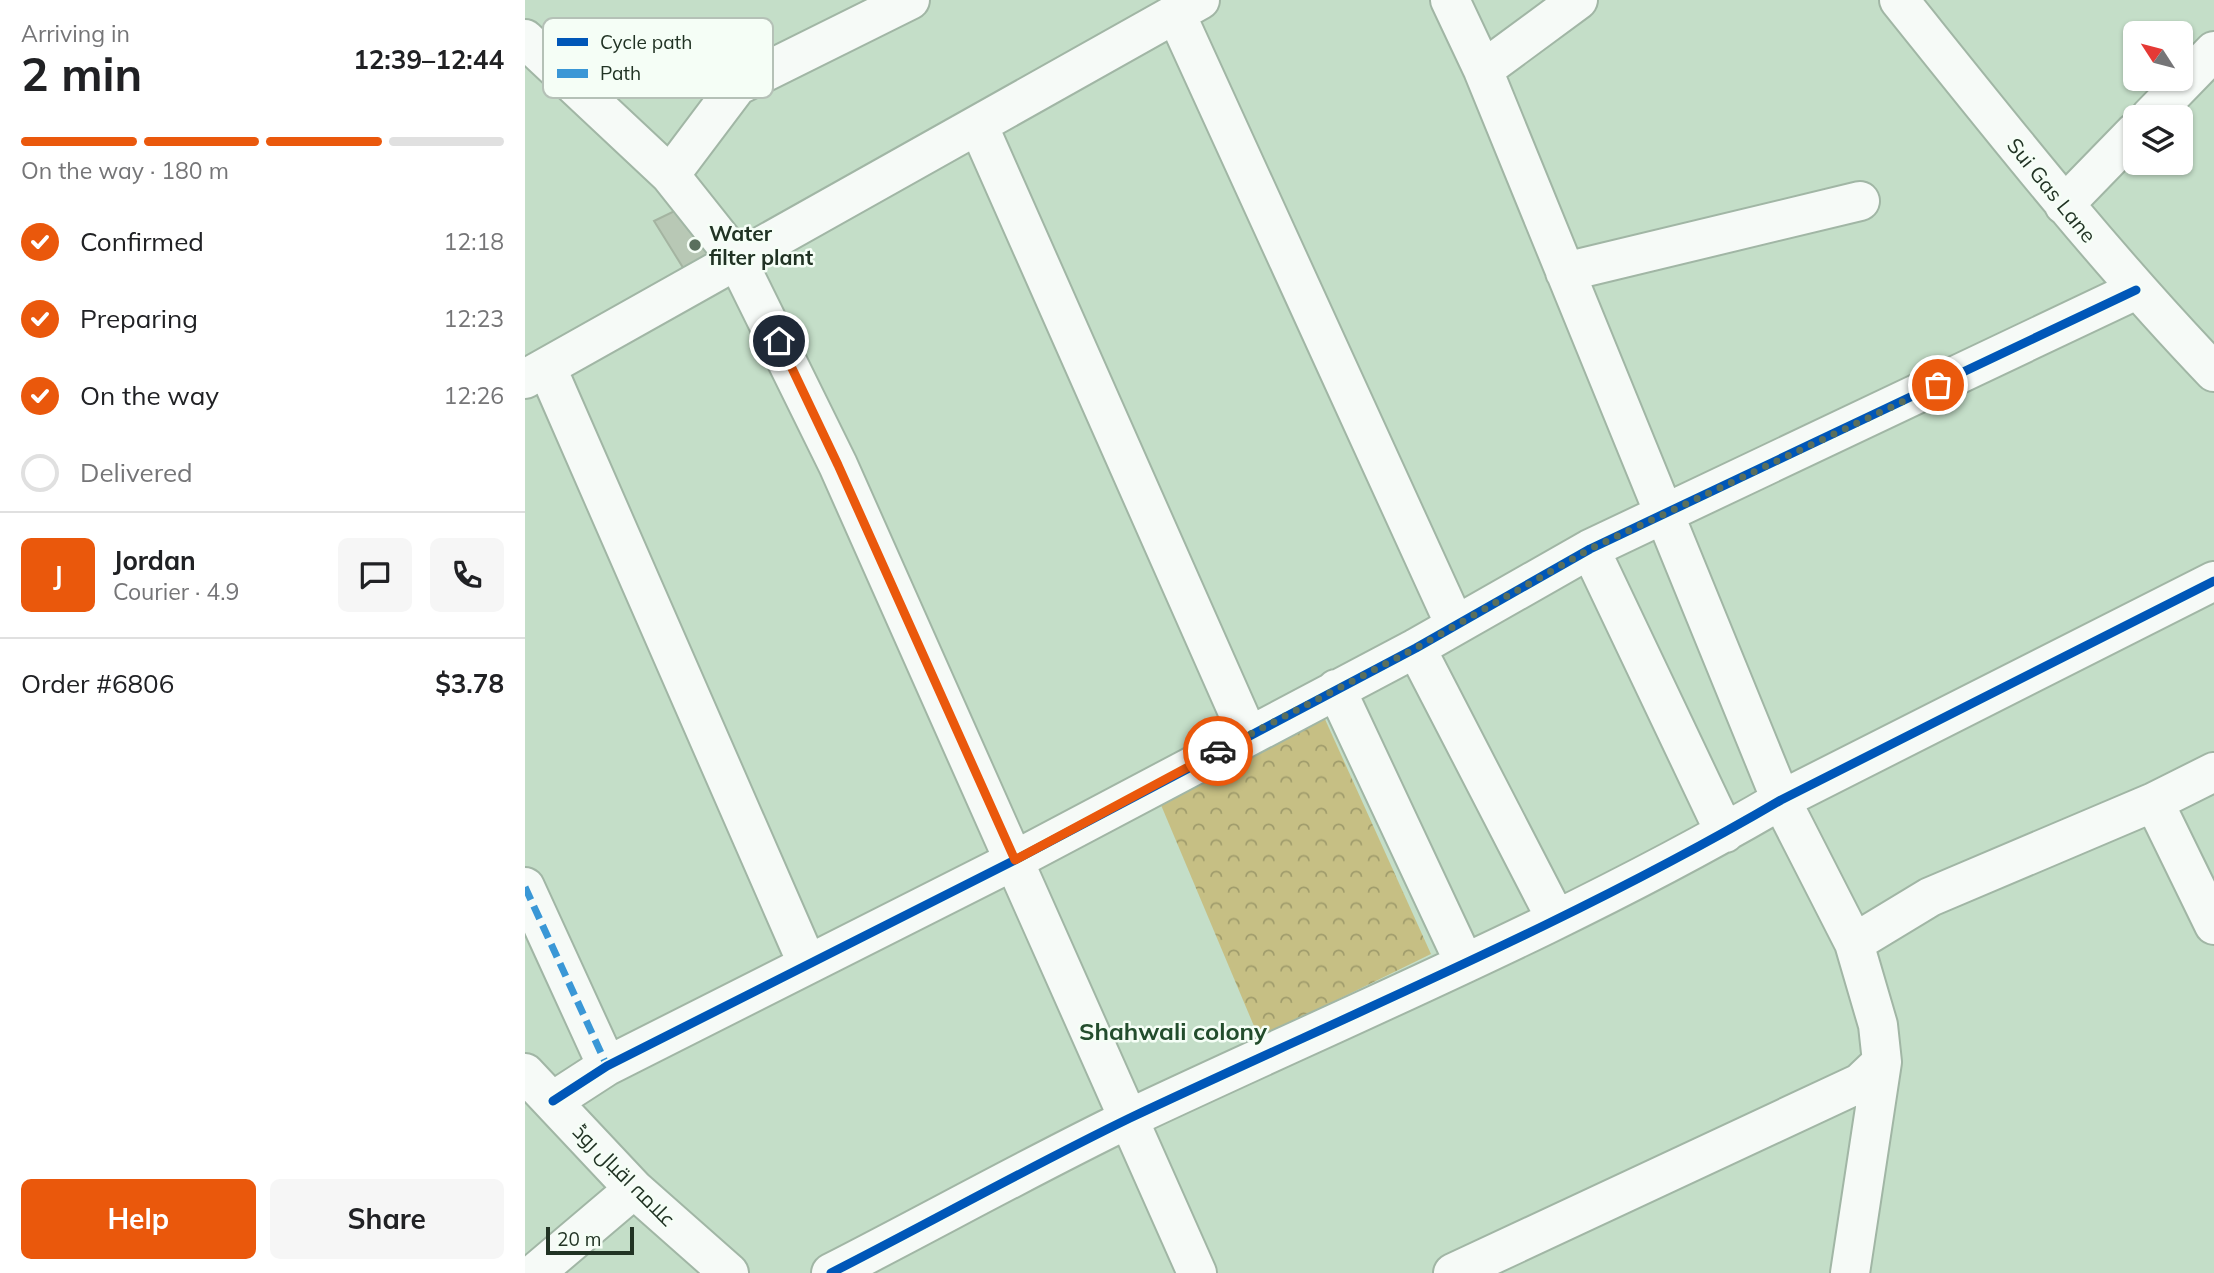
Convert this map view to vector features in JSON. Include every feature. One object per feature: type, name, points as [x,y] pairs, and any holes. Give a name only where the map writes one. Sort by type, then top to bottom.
[{"type":"street","points":[[773,68],[910,0]]},
{"type":"street","points":[[1450,0],[1483,70],[1667,515],[1781,800],[1854,943],[1878,1025],[1882,1062],[1850,1273]]},
{"type":"street","points":[[1483,70],[1578,0]]},
{"type":"street","name":"Sui Gas Lane","points":[[1899,0],[2064,205],[2136,290],[2214,372]]},
{"type":"street","points":[[807,963],[536,373],[736,258],[979,127],[1188,7],[1455,625]]},
{"type":"street","points":[[525,39],[543,56]]},
{"type":"street","points":[[2162,105],[2214,51]]},
{"type":"street","points":[[588,98],[670,174],[736,258],[838,465],[1015,860],[1126,1120],[1197,1273]]},
{"type":"street","points":[[670,174],[728,98]]},
{"type":"street","points":[[979,127],[1248,735]]},
{"type":"street","points":[[2064,205],[2123,144]]},
{"type":"street","points":[[1565,272],[1860,201]]},
{"type":"street","points":[[553,1101],[607,1066],[1015,860],[1416,648],[1590,549],[1667,515],[2136,290]]},
{"type":"street","points":[[1590,549],[1725,833]]},
{"type":"street","points":[[831,1273],[1126,1120],[1556,919],[1725,833],[1781,800],[2214,581]]},
{"type":"street","points":[[1416,648],[1556,919]]},
{"type":"street","points":[[1336,689],[1464,962]]},
{"type":"street","points":[[1854,943],[1930,897],[2154,802],[2214,772]]},
{"type":"street","points":[[2154,802],[2214,925]]},
{"type":"street","points":[[525,887],[607,1066]]},
{"type":"street","points":[[1453,1273],[1860,1083],[1882,1062]]},
{"type":"street","name":"علامہ اقبال روڈ","points":[[525,1073],[634,1189],[729,1273]]},
{"type":"street","points":[[535,1273],[634,1189]]},
{"type":"green space","points":[[1324,717],[1431,954],[1259,1038],[1161,805]]},
{"type":"building","name":"Water filter plant","points":[[691,203],[719,253],[687,274],[654,221]]},
{"type":"marked path","points":[[525,887],[607,1066]]},
{"type":"cycle path","points":[[553,1101],[607,1066],[1015,860],[1416,648],[1590,549],[2136,290]]},
{"type":"cycle path","points":[[831,1273],[1130,1118],[1459,966],[1622,887],[1781,800],[2214,581]]},
{"type":"way so far","points":[[1218,751],[1416,648],[1590,549],[1938,385]]},
{"type":"place","name":"Water filter plant","points":[[695,245]]},
{"type":"district","name":"Shahwali colony","points":[[1173,1031]]},
{"type":"route","points":[[779,341],[838,465],[1015,860],[1218,751]]}]
